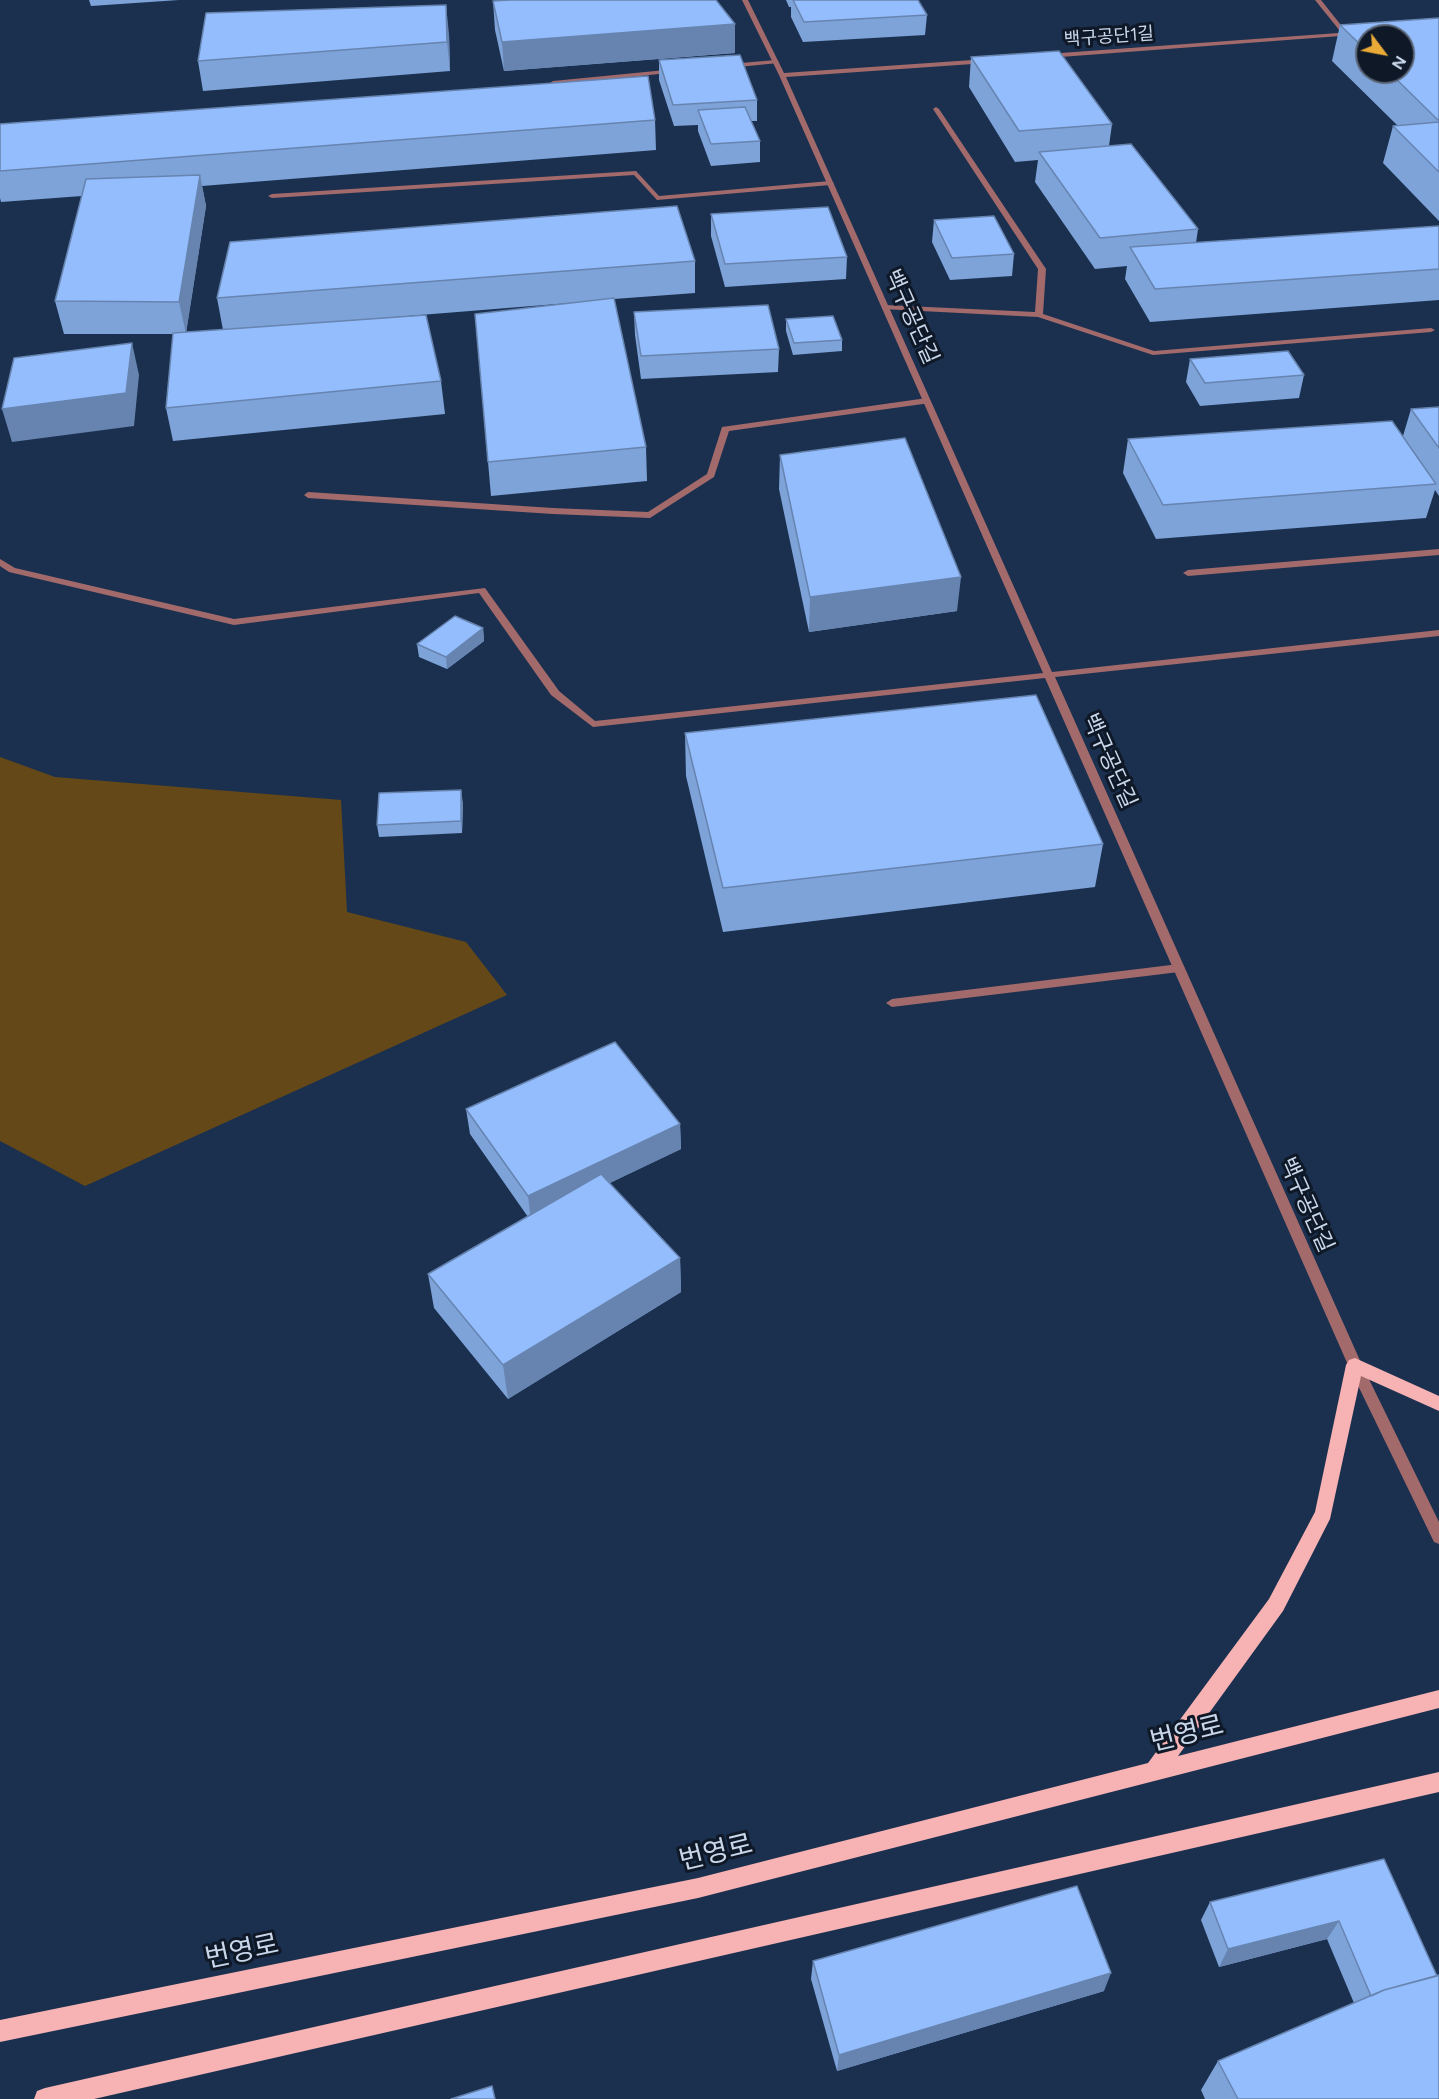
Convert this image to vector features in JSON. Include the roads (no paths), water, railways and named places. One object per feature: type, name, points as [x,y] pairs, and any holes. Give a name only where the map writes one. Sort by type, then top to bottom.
[{"type":"main road","points":[[1154,1772],[1276,1605],[1324,1513],[1355,1365],[1439,1404]]},
{"type":"main road","name":"번영로","points":[[0,2031],[698,1888],[1439,1699]]},
{"type":"main road","points":[[45,2099],[1439,1782]]},
{"type":"street","name":"백구공단길","points":[[745,0],[782,75],[1355,1365],[1439,1537]]},
{"type":"street","points":[[1318,0],[1346,35]]},
{"type":"street","name":"백구공단1길","points":[[1040,57],[1355,34]]},
{"type":"street","points":[[782,75],[993,60]]},
{"type":"street","points":[[719,67],[776,62]]},
{"type":"street","points":[[548,84],[684,70]]},
{"type":"street","points":[[936,109],[1042,269],[1039,315]]},
{"type":"street","points":[[272,195],[636,172],[657,198],[830,183]]},
{"type":"street","points":[[885,307],[1039,315],[1153,353],[1431,330]]},
{"type":"street","points":[[308,495],[650,515],[711,475],[725,429],[927,401]]},
{"type":"street","points":[[1188,573],[1439,552]]},
{"type":"street","points":[[0,562],[12,570],[234,622],[482,590],[555,693],[593,724],[1439,633]]},
{"type":"street","points":[[892,1003],[1179,968]]}]
